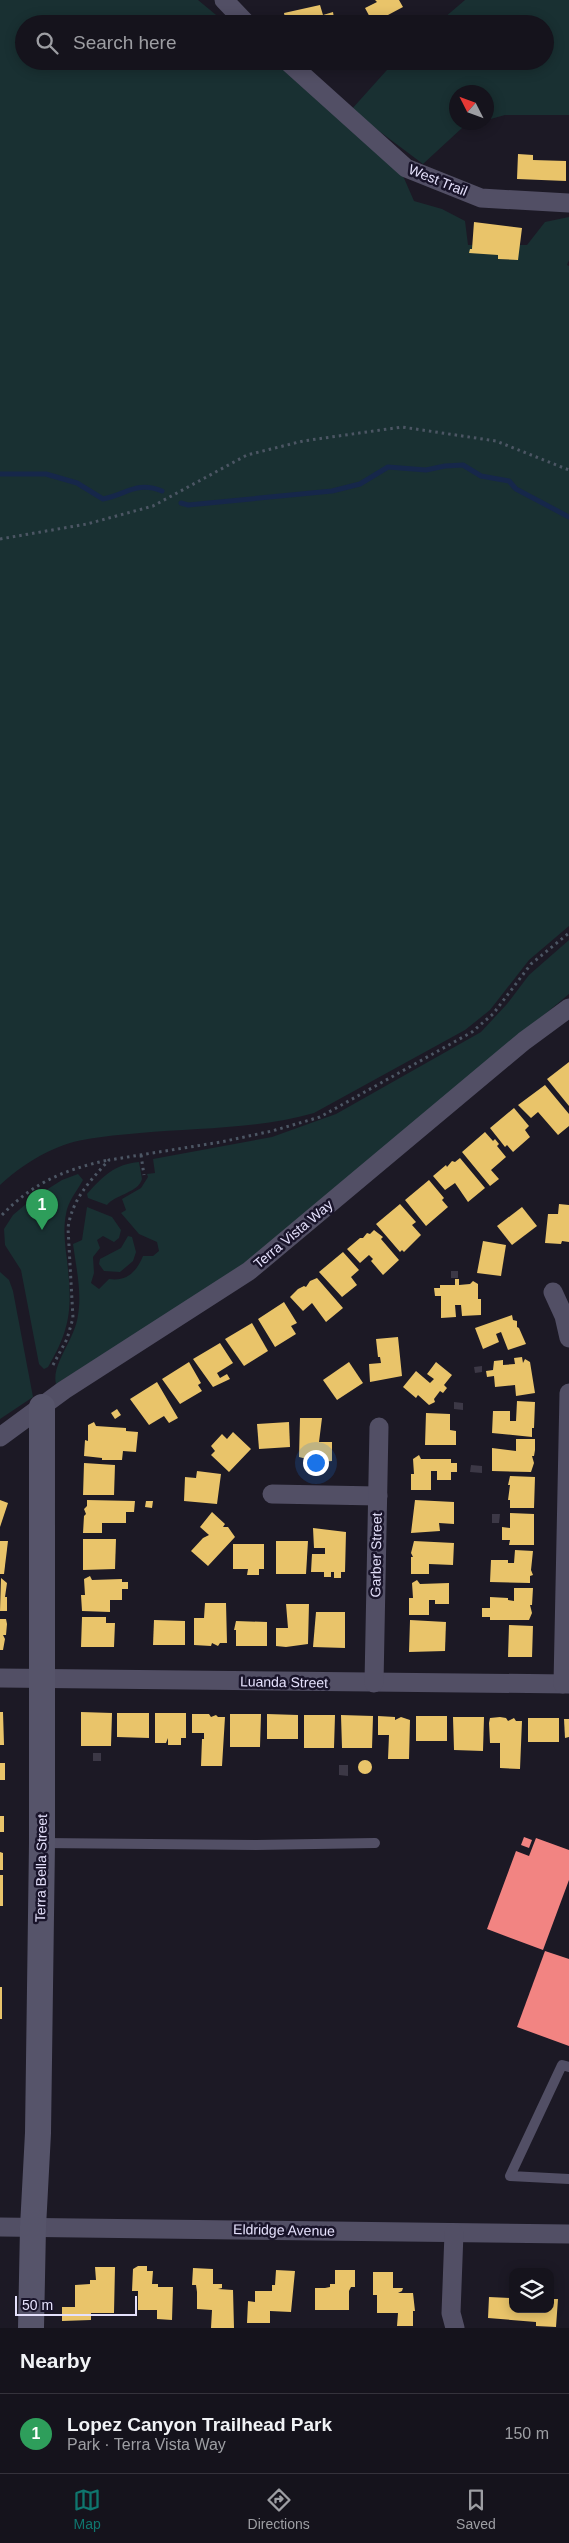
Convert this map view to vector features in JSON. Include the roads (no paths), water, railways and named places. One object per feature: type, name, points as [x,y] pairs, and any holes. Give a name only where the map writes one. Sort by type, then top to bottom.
[{"type":"street","points":[[231,1],[241,15]]},
{"type":"street","name":"West Trail","points":[[297,70],[406,168],[482,198],[569,203]]},
{"type":"street","name":"Terra Vista Way","points":[[0,1437],[64,1390],[249,1271],[524,1040],[569,1008]]},
{"type":"street","points":[[553,1292],[564,1316],[569,1338]]},
{"type":"street","points":[[566,1684],[569,1393]]},
{"type":"street","name":"Terra Bella Street","points":[[31,2328],[33,2227],[38,2133],[42,1842],[42,1407]]},
{"type":"street","name":"Garber Street","points":[[374,1683],[379,1427]]},
{"type":"street","points":[[272,1494],[378,1496]]},
{"type":"street","name":"Luanda Street","points":[[0,1678],[566,1684]]},
{"type":"street","name":"Eldridge Avenue","points":[[0,2227],[569,2234]]},
{"type":"street","points":[[454,2233],[451,2313],[456,2328]]},
{"type":"lane","points":[[42,1842],[237,1845],[375,1844]]},
{"type":"lane","points":[[569,2068],[562,2065],[510,2176],[569,2179]]},
{"type":"waterway","points":[[181,503],[188,505],[332,491],[360,484],[388,467],[426,470],[463,465],[481,476],[509,481],[516,489],[569,517]]},
{"type":"waterway","points":[[0,474],[46,474],[77,483],[103,499],[132,489],[146,487],[162,491]]},
{"type":"place","name":"Lopez Canyon Trailhead Park","points":[[42,1230]]}]
